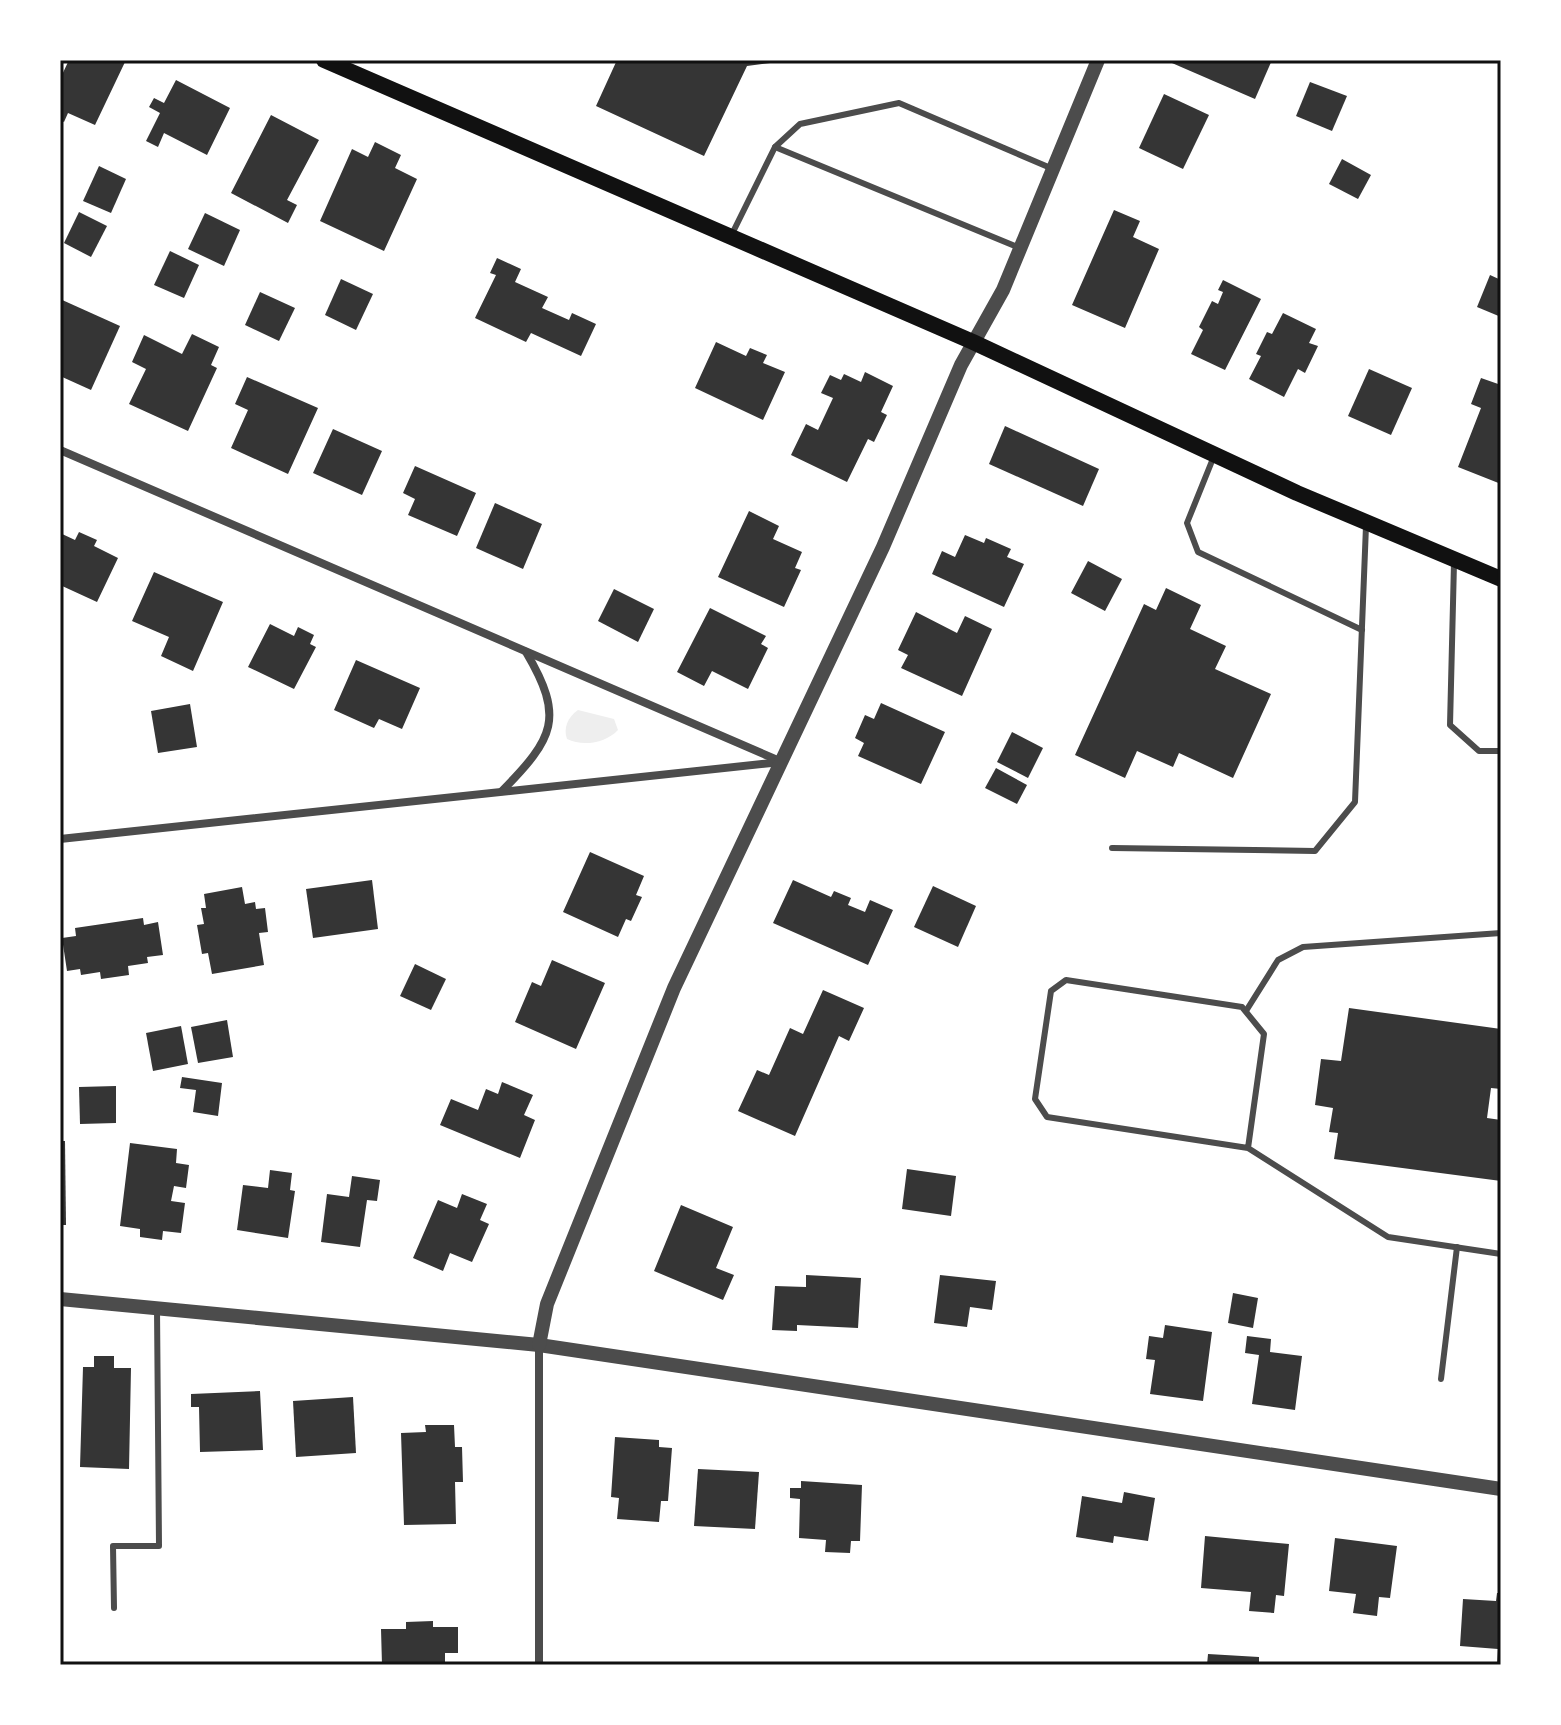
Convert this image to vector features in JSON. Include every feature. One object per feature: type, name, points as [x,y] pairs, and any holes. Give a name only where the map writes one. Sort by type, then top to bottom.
[{"type":"main road","points":[[324,60],[973,342],[1215,454],[1501,579]]},
{"type":"street","points":[[539,1665],[539,1345],[547,1304],[674,988],[883,547],[973,342],[1003,290],[1098,60]]},
{"type":"street","points":[[60,450],[782,762]]},
{"type":"street","points":[[502,791],[543,744],[550,719],[547,687],[525,651]]},
{"type":"street","points":[[60,839],[782,762]]},
{"type":"street","points":[[60,1299],[539,1345],[1501,1489]]},
{"type":"lane","points":[[730,237],[775,147],[800,124],[899,103],[1053,169]]},
{"type":"lane","points":[[775,147],[1020,248]]},
{"type":"lane","points":[[1215,454],[1187,523],[1198,552],[1362,630]]},
{"type":"lane","points":[[1112,848],[1315,851],[1355,802],[1367,522]]},
{"type":"lane","points":[[1454,560],[1450,725],[1479,751],[1501,751]]},
{"type":"lane","points":[[1246,1011],[1278,960],[1303,947],[1501,933]]},
{"type":"lane","points":[[1248,1148],[1264,1034],[1242,1007],[1066,980],[1051,991],[1035,1099],[1047,1117],[1248,1148],[1388,1237],[1501,1254]]},
{"type":"lane","points":[[1441,1379],[1457,1247]]},
{"type":"lane","points":[[114,1608],[113,1546],[159,1546],[157,1309]]},
{"type":"shaded area","points":[[578,710],[614,719],[618,730],[594,742],[580,743],[567,739],[567,723]]},
{"type":"building","points":[[69,60],[125,62],[95,125],[68,113],[64,122],[60,120],[60,79]]},
{"type":"building","points":[[617,60],[778,62],[747,66],[704,156],[596,106]]},
{"type":"building","points":[[1165,60],[1272,60],[1255,99]]},
{"type":"building","points":[[176,80],[230,108],[207,155],[164,133],[158,147],[146,141],[160,113],[149,107],[154,98],[164,103]]},
{"type":"building","points":[[1310,82],[1347,96],[1332,131],[1296,116]]},
{"type":"building","points":[[1164,94],[1209,115],[1183,169],[1139,148]]},
{"type":"building","points":[[271,115],[319,140],[287,200],[297,205],[288,223],[231,193]]},
{"type":"building","points":[[375,142],[401,155],[395,168],[417,179],[384,251],[320,221],[352,149],[368,157]]},
{"type":"building","points":[[1342,159],[1371,175],[1358,199],[1329,184]]},
{"type":"building","points":[[99,166],[126,179],[111,213],[83,201]]},
{"type":"building","points":[[1114,210],[1140,221],[1133,237],[1159,249],[1125,328],[1072,305]]},
{"type":"building","points":[[79,212],[107,226],[91,257],[64,243]]},
{"type":"building","points":[[205,213],[240,230],[224,266],[188,249]]},
{"type":"building","points":[[170,251],[199,265],[184,298],[154,285]]},
{"type":"building","points":[[497,258],[521,269],[515,282],[548,297],[542,308],[569,320],[572,313],[596,324],[581,356],[531,333],[526,342],[475,318],[496,275],[490,273]]},
{"type":"building","points":[[1490,275],[1501,280],[1501,317],[1477,307]]},
{"type":"building","points":[[341,279],[373,294],[356,330],[325,315]]},
{"type":"building","points":[[1223,280],[1261,299],[1225,370],[1191,354],[1203,330],[1199,327],[1212,301],[1218,304],[1223,292],[1218,290]]},
{"type":"building","points":[[260,292],[295,308],[279,341],[245,325]]},
{"type":"building","points":[[60,299],[120,326],[91,390],[60,376]]},
{"type":"building","points":[[1283,313],[1316,329],[1309,343],[1318,346],[1305,373],[1298,369],[1284,397],[1249,379],[1261,356],[1256,354],[1267,332],[1272,334]]},
{"type":"building","points":[[192,334],[219,347],[211,365],[217,368],[188,431],[129,404],[146,369],[132,362],[144,335],[182,354]]},
{"type":"building","points":[[716,342],[746,356],[750,348],[767,355],[763,363],[785,372],[763,420],[695,388]]},
{"type":"building","points":[[1369,369],[1412,388],[1391,435],[1348,416]]},
{"type":"building","points":[[865,372],[893,386],[881,412],[887,415],[874,442],[868,439],[847,482],[791,455],[806,424],[818,430],[833,398],[821,393],[830,375],[841,380],[844,374],[861,382]]},
{"type":"building","points":[[247,377],[318,408],[288,474],[231,448],[248,410],[235,404]]},
{"type":"building","points":[[1481,378],[1501,385],[1501,484],[1458,467],[1481,408],[1471,404]]},
{"type":"building","points":[[1005,426],[1099,469],[1083,506],[989,464]]},
{"type":"building","points":[[333,429],[382,451],[362,495],[313,473]]},
{"type":"building","points":[[415,466],[476,493],[457,536],[408,515],[415,499],[403,493]]},
{"type":"building","points":[[495,503],[542,524],[523,569],[476,548]]},
{"type":"building","points":[[749,511],[779,526],[773,539],[802,552],[795,568],[801,570],[784,607],[718,577]]},
{"type":"building","points":[[79,532],[97,540],[94,546],[118,558],[97,602],[60,585],[60,533],[75,540]]},
{"type":"building","points":[[965,535],[984,543],[986,538],[1011,549],[1007,557],[1024,564],[1004,607],[932,574],[942,551],[955,557]]},
{"type":"building","points":[[1088,561],[1122,579],[1105,611],[1071,593]]},
{"type":"building","points":[[154,572],[223,602],[193,671],[161,656],[169,637],[132,621]]},
{"type":"building","points":[[1166,588],[1201,605],[1190,629],[1226,646],[1215,669],[1271,694],[1233,778],[1179,753],[1173,767],[1137,751],[1125,778],[1075,755],[1144,604],[1156,610]]},
{"type":"building","points":[[614,589],[654,609],[638,642],[598,621]]},
{"type":"building","points":[[710,608],[766,636],[761,644],[768,648],[748,689],[712,671],[704,686],[677,672]]},
{"type":"building","points":[[916,612],[957,633],[965,616],[992,629],[962,696],[901,668],[908,655],[898,650]]},
{"type":"building","points":[[270,624],[294,636],[298,627],[314,635],[310,644],[316,647],[294,689],[248,667]]},
{"type":"building","points":[[356,660],[420,688],[402,729],[379,719],[374,728],[334,710]]},
{"type":"building","points":[[881,703],[945,732],[921,784],[858,756],[864,743],[855,738],[865,715],[874,719]]},
{"type":"building","points":[[190,704],[197,747],[158,753],[151,711]]},
{"type":"building","points":[[1012,732],[1043,748],[1028,778],[997,762]]},
{"type":"building","points":[[996,768],[1027,785],[1017,804],[985,788]]},
{"type":"building","points":[[590,852],[644,876],[636,895],[642,897],[631,921],[626,919],[618,937],[563,912]]},
{"type":"building","points":[[372,880],[378,929],[313,938],[306,889]]},
{"type":"building","points":[[793,880],[831,897],[834,891],[851,898],[848,905],[865,912],[870,900],[893,910],[868,965],[773,923]]},
{"type":"building","points":[[933,886],[976,906],[958,947],[914,927]]},
{"type":"building","points":[[242,887],[245,904],[255,902],[256,909],[265,908],[268,932],[259,933],[264,965],[212,974],[208,953],[202,954],[197,925],[204,924],[201,908],[206,908],[204,894]]},
{"type":"building","points":[[143,918],[144,925],[158,922],[163,955],[147,957],[148,963],[128,966],[129,975],[101,979],[100,972],[81,975],[80,969],[67,971],[62,938],[76,936],[75,928]]},
{"type":"building","points":[[552,960],[605,983],[576,1049],[515,1022],[532,982],[541,986]]},
{"type":"building","points":[[415,964],[446,979],[431,1010],[400,996]]},
{"type":"building","points":[[823,990],[864,1008],[849,1041],[839,1036],[795,1136],[738,1111],[757,1070],[769,1075],[790,1028],[803,1034]]},
{"type":"building","points":[[1349,1008],[1501,1029],[1501,1089],[1491,1088],[1487,1118],[1501,1120],[1501,1181],[1334,1159],[1338,1133],[1329,1132],[1333,1108],[1315,1105],[1321,1059],[1341,1061]]},
{"type":"building","points":[[227,1020],[233,1057],[198,1063],[191,1027]]},
{"type":"building","points":[[181,1026],[188,1064],[153,1071],[146,1033]]},
{"type":"building","points":[[182,1077],[222,1083],[218,1116],[193,1112],[196,1090],[180,1088]]},
{"type":"building","points":[[502,1082],[533,1095],[524,1115],[535,1120],[520,1158],[440,1125],[451,1099],[478,1110],[486,1089],[498,1094]]},
{"type":"building","points":[[116,1086],[116,1123],[80,1124],[79,1087]]},
{"type":"building","points":[[60,1141],[65,1141],[66,1225],[60,1225]]},
{"type":"building","points":[[130,1143],[177,1149],[176,1163],[189,1165],[186,1188],[174,1186],[171,1201],[185,1203],[181,1233],[163,1231],[162,1240],[140,1237],[140,1229],[120,1226]]},
{"type":"building","points":[[907,1169],[956,1176],[951,1216],[902,1209]]},
{"type":"building","points":[[270,1170],[292,1173],[290,1190],[295,1191],[288,1238],[237,1230],[243,1185],[268,1188]]},
{"type":"building","points":[[352,1176],[380,1180],[377,1201],[367,1200],[360,1247],[321,1242],[327,1194],[349,1197]]},
{"type":"building","points":[[462,1194],[487,1204],[480,1220],[489,1224],[472,1262],[450,1253],[443,1271],[413,1258],[438,1200],[457,1208]]},
{"type":"building","points":[[681,1205],[733,1227],[716,1268],[734,1275],[723,1300],[654,1271]]},
{"type":"building","points":[[806,1275],[861,1278],[858,1328],[797,1325],[797,1331],[772,1330],[775,1286],[806,1287]]},
{"type":"building","points":[[940,1275],[996,1281],[992,1310],[970,1307],[967,1327],[934,1323]]},
{"type":"building","points":[[1233,1293],[1258,1298],[1253,1328],[1228,1323]]},
{"type":"building","points":[[1165,1325],[1212,1332],[1203,1401],[1150,1394],[1155,1360],[1146,1359],[1149,1336],[1163,1338]]},
{"type":"building","points":[[1247,1336],[1271,1339],[1270,1352],[1302,1356],[1295,1410],[1252,1404],[1259,1355],[1245,1353]]},
{"type":"building","points":[[94,1356],[114,1356],[114,1368],[131,1368],[129,1469],[80,1467],[83,1367],[94,1367]]},
{"type":"building","points":[[260,1391],[263,1450],[200,1452],[199,1407],[191,1407],[191,1394]]},
{"type":"building","points":[[353,1397],[356,1453],[296,1457],[293,1401]]},
{"type":"building","points":[[425,1425],[454,1425],[455,1447],[462,1447],[463,1482],[455,1482],[456,1524],[404,1525],[401,1433],[426,1432]]},
{"type":"building","points":[[615,1437],[659,1440],[659,1447],[672,1448],[668,1501],[661,1501],[659,1522],[617,1519],[619,1498],[611,1497]]},
{"type":"building","points":[[698,1469],[759,1472],[755,1529],[694,1526]]},
{"type":"building","points":[[801,1481],[862,1485],[860,1541],[851,1541],[850,1553],[825,1552],[826,1540],[799,1538],[800,1499],[790,1498],[790,1488],[801,1488]]},
{"type":"building","points":[[1124,1492],[1155,1498],[1148,1541],[1114,1536],[1113,1543],[1076,1537],[1082,1496],[1122,1503]]},
{"type":"building","points":[[1205,1536],[1289,1544],[1284,1596],[1276,1595],[1274,1613],[1249,1611],[1251,1592],[1201,1588]]},
{"type":"building","points":[[1335,1538],[1397,1546],[1390,1598],[1379,1597],[1377,1616],[1353,1613],[1356,1594],[1329,1591]]},
{"type":"building","points":[[1497,1593],[1501,1593],[1501,1665],[1497,1665],[1498,1649],[1460,1646],[1463,1599],[1496,1601]]},
{"type":"building","points":[[433,1621],[433,1627],[458,1627],[458,1653],[445,1653],[445,1665],[382,1665],[381,1629],[406,1629],[406,1622]]},
{"type":"building","points":[[1208,1654],[1259,1657],[1259,1665],[1207,1665]]}]
